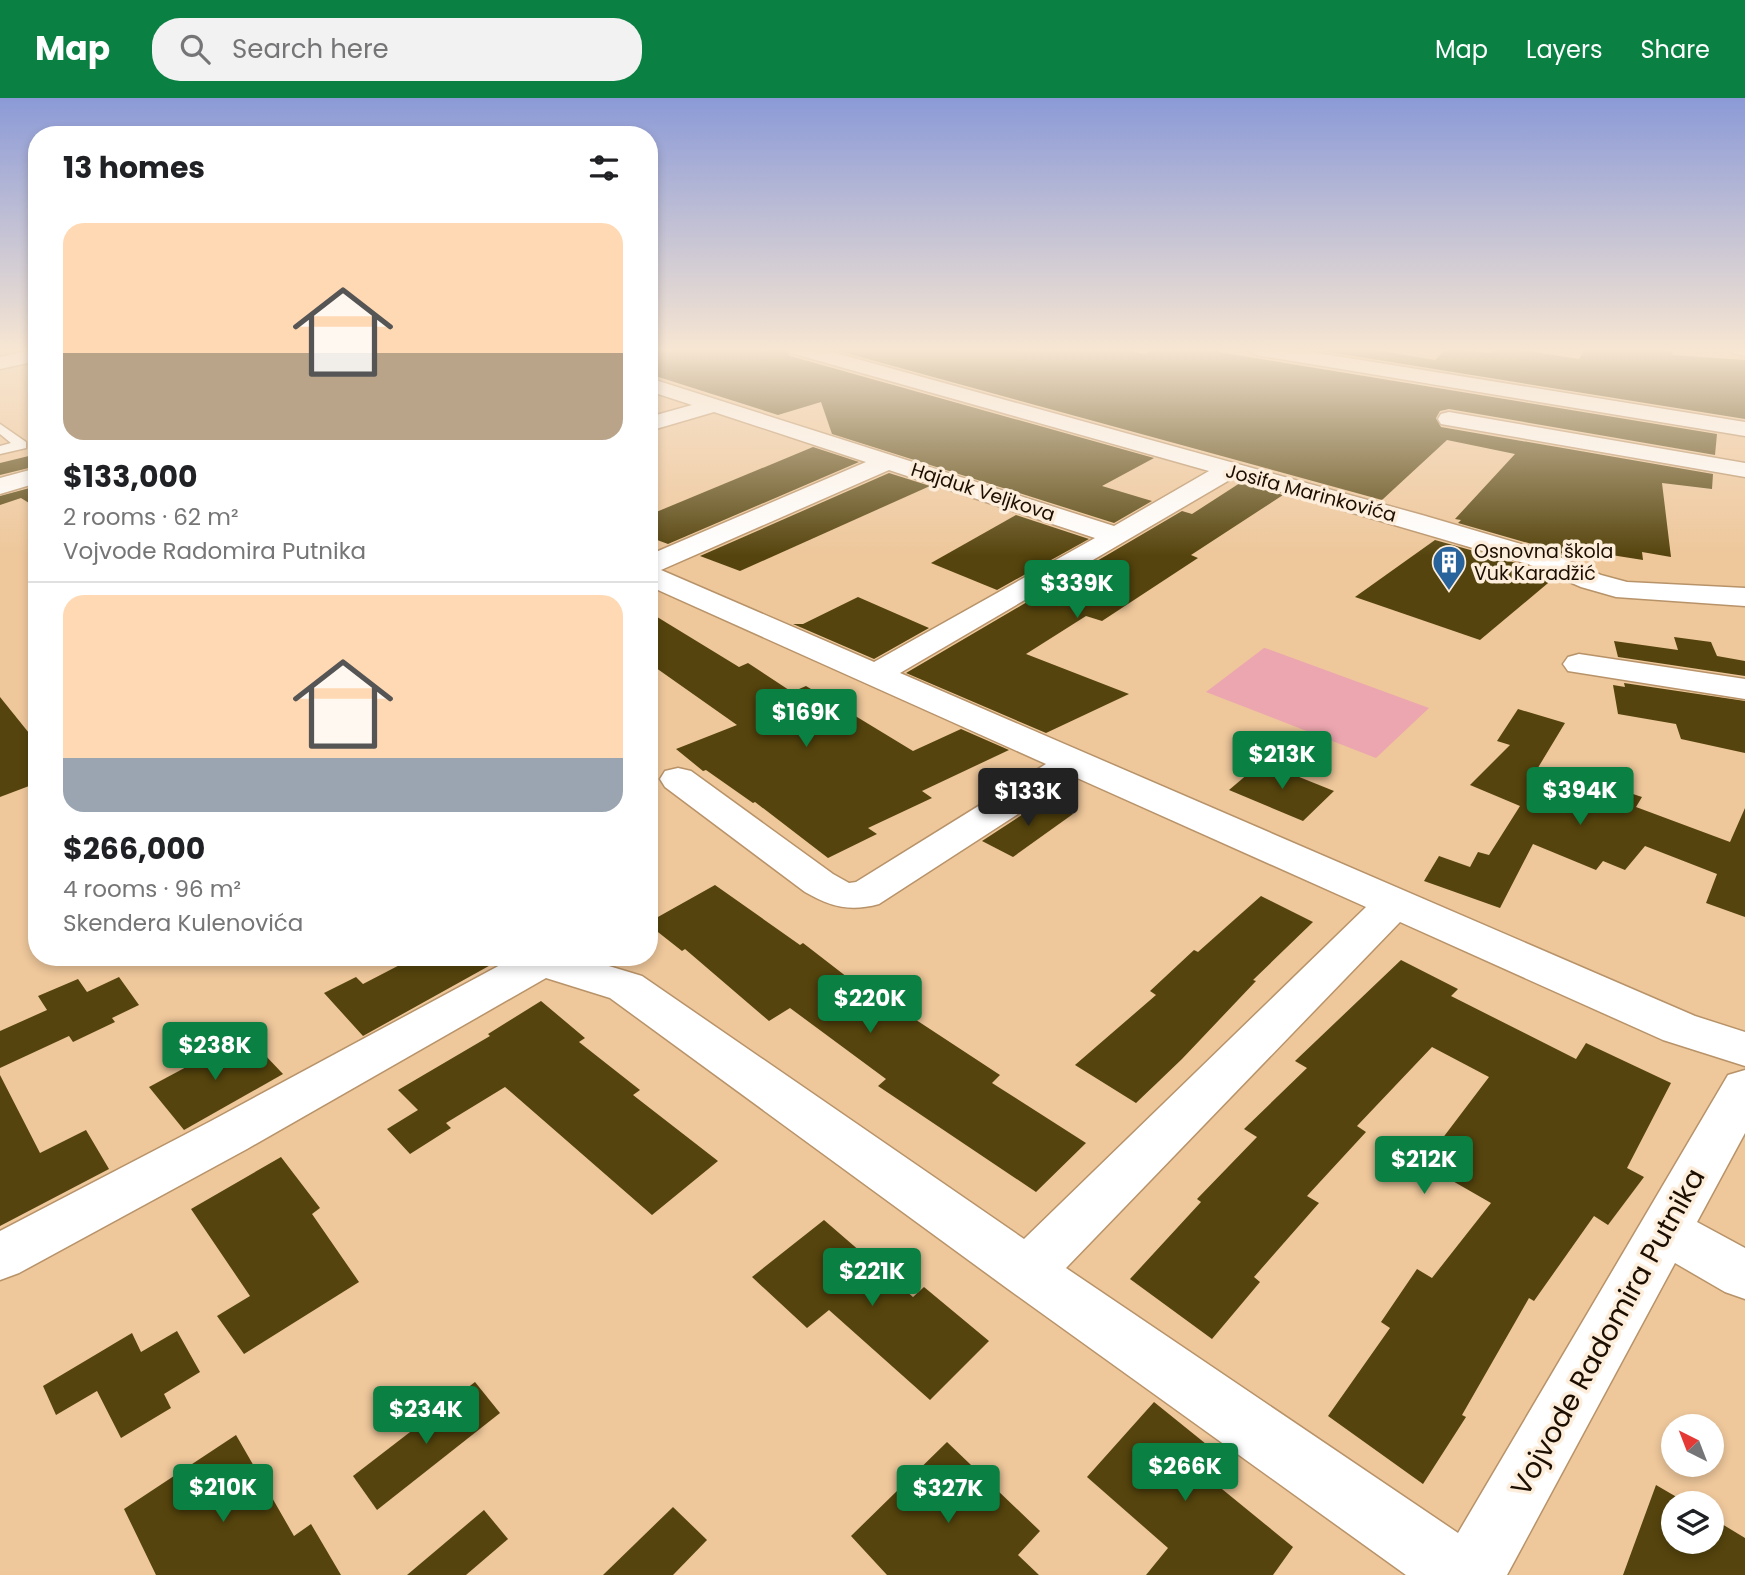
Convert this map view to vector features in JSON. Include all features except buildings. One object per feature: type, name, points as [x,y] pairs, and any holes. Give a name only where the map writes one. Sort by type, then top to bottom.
[{"type":"street","name":"Hajduk Veljkova","points":[[756,418],[1117,536]]},
{"type":"street","name":"Josifa Marinkovića","points":[[1043,418],[1538,558],[1609,587],[1626,591],[1745,597]]},
{"type":"street","points":[[1680,418],[1745,429]]},
{"type":"street","points":[[1449,419],[1745,470]]},
{"type":"street","points":[[658,561],[889,461]]},
{"type":"street","points":[[874,675],[1229,470]]},
{"type":"street","points":[[0,486],[28,478]]},
{"type":"street","points":[[658,579],[1679,1028],[1745,1049]]},
{"type":"street","points":[[1579,664],[1745,689]]},
{"type":"street","points":[[678,779],[819,883],[842,896],[865,895],[1072,763]]},
{"type":"street","points":[[1027,1272],[1395,902]]},
{"type":"street","points":[[0,1257],[229,1135],[532,966]]},
{"type":"street","points":[[565,966],[626,987],[1027,1272],[1462,1575]]},
{"type":"street","name":"Vojvode Radomira Putnika","points":[[1471,1575],[1745,1088]]},
{"type":"street","points":[[1664,1231],[1745,1275]]},
{"type":"lane","points":[[0,428],[21,445]]},
{"type":"lane","points":[[0,450],[28,443]]},
{"type":"shaded area","points":[[1264,648],[1429,708],[1376,758],[1206,692]]},
{"type":"place","name":"Osnovna škola Vuk Karadžić","points":[[1449,592]]}]
